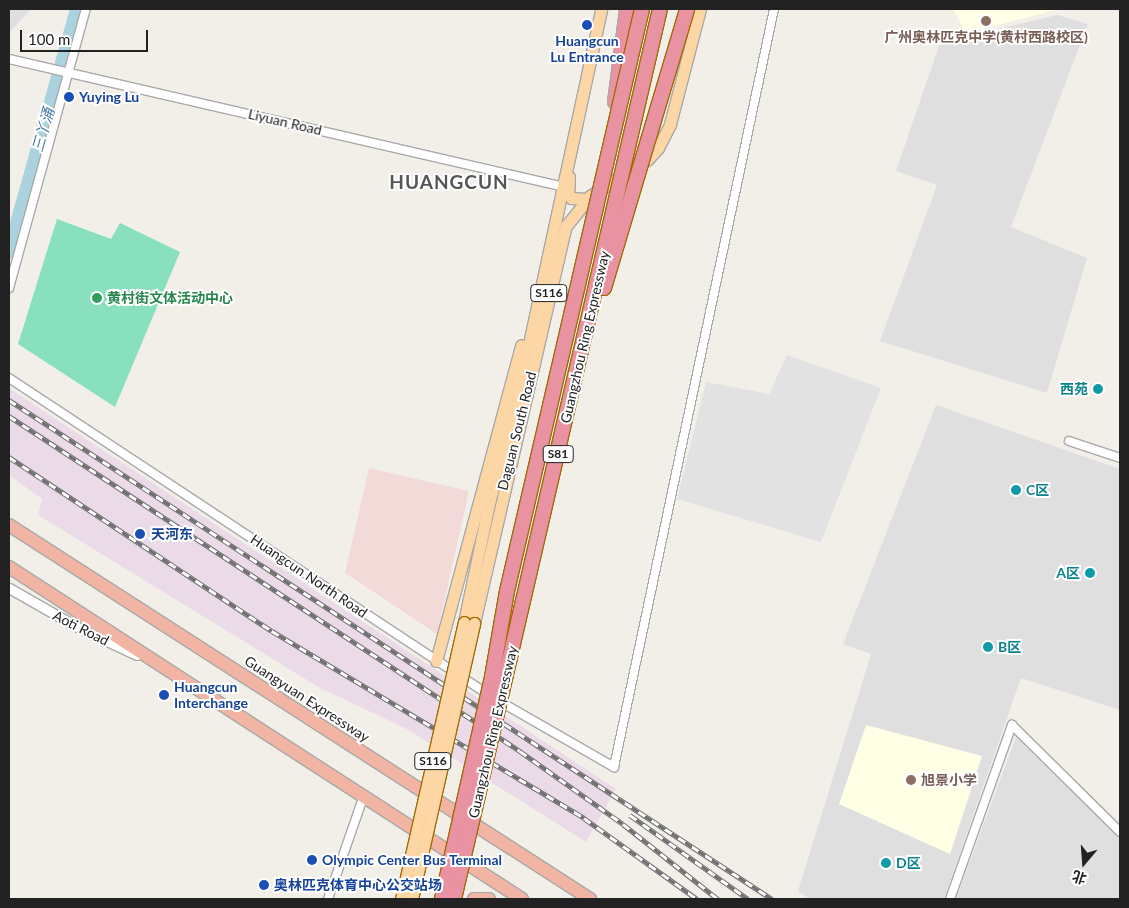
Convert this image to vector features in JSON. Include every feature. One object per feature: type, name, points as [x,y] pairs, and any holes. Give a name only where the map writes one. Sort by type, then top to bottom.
[{"type":"highway","points":[[607,163],[627,9]]},
{"type":"highway","name":"Guangzhou Ring Expressway","points":[[442,899],[492,677],[507,591],[642,9]]},
{"type":"highway","name":"Guangzhou Ring Expressway","points":[[454,899],[583,350],[660,9]]},
{"type":"highway","points":[[583,350],[627,218],[687,9]]},
{"type":"highway","name":"Guangyuan Expressway","points":[[9,525],[590,899]]},
{"type":"highway","points":[[9,567],[155,664],[364,795],[522,899]]},
{"type":"highway","points":[[474,899],[489,899]]},
{"type":"main road","name":"Daguan South Road","points":[[412,899],[560,186],[601,9]]},
{"type":"main road","name":"Daguan South Road","points":[[401,899],[566,226],[586,199],[648,159],[658,148],[670,124],[700,9]]},
{"type":"main road","points":[[578,111],[578,131],[567,189],[571,198],[586,199]]},
{"type":"main road","points":[[436,661],[525,331],[533,322]]},
{"type":"street","points":[[9,288],[86,9]]},
{"type":"street","name":"Huangcun North Road","points":[[9,378],[475,688],[614,767],[774,9]]},
{"type":"street","name":"Liyuan Road","points":[[9,59],[560,186]]},
{"type":"street","points":[[1069,441],[1120,458]]},
{"type":"street","name":"Aoti Road","points":[[9,588],[78,628],[155,664]]},
{"type":"street","points":[[950,899],[1012,725],[1120,832]]},
{"type":"street","points":[[328,899],[364,795]]},
{"type":"shaded area","points":[[9,9],[31,9],[9,33]]},
{"type":"shaded area","name":"广州奥林匹克中学(黄村西路校区)","points":[[953,9],[1060,9],[966,33]]},
{"type":"shaded area","points":[[1057,15],[1088,24],[1011,227],[1087,258],[1047,393],[880,341],[937,185],[896,171],[940,43]]},
{"type":"shaded area","points":[[787,355],[881,388],[821,542],[677,499],[706,382],[769,394]]},
{"type":"shaded area","points":[[9,388],[616,789],[586,842],[405,728],[320,688],[38,515],[42,499],[9,475]]},
{"type":"shaded area","points":[[936,405],[1120,469],[1120,710],[1021,678],[944,899],[810,899],[798,891],[871,654],[843,644]]},
{"type":"shaded area","points":[[369,468],[469,491],[437,634],[345,573]]},
{"type":"shaded area","name":"旭景小学","points":[[866,725],[982,756],[950,854],[839,804]]},
{"type":"shaded area","points":[[1016,737],[1120,839],[1120,899],[956,899]]},
{"type":"green space","name":"黄村街文体活动中心","points":[[57,219],[111,239],[120,223],[180,252],[115,407],[18,344]]},
{"type":"waterway","name":"三丫涌","points":[[9,251],[77,9]]},
{"type":"railway","points":[[9,400],[772,899]]},
{"type":"railway","points":[[9,416],[520,751],[623,824],[718,899]]},
{"type":"railway","points":[[9,457],[272,631],[584,818],[697,899]]},
{"type":"railway","points":[[630,815],[748,899]]},
{"type":"place","name":"广州奥林匹克中学(黄村西路校区)","points":[[986,21]]},
{"type":"place","name":"Huangcun Lu Entrance","points":[[587,25]]},
{"type":"place","name":"Yuying Lu","points":[[69,97]]},
{"type":"place","name":"黄村街文体活动中心","points":[[97,298]]},
{"type":"place","name":"西苑","points":[[1098,389]]},
{"type":"place","name":"C区","points":[[1016,490]]},
{"type":"place","name":"天河东","points":[[140,534]]},
{"type":"place","name":"A区","points":[[1090,573]]},
{"type":"place","name":"B区","points":[[988,647]]},
{"type":"place","name":"Huangcun Interchange","points":[[164,695]]},
{"type":"place","name":"旭景小学","points":[[911,780]]},
{"type":"place","name":"Olympic Center Bus Terminal","points":[[312,860]]},
{"type":"place","name":"D区","points":[[886,863]]},
{"type":"place","name":"奥林匹克体育中心公交站场","points":[[264,885]]},
{"type":"district","name":"HUANGCUN","points":[[449,182]]}]
